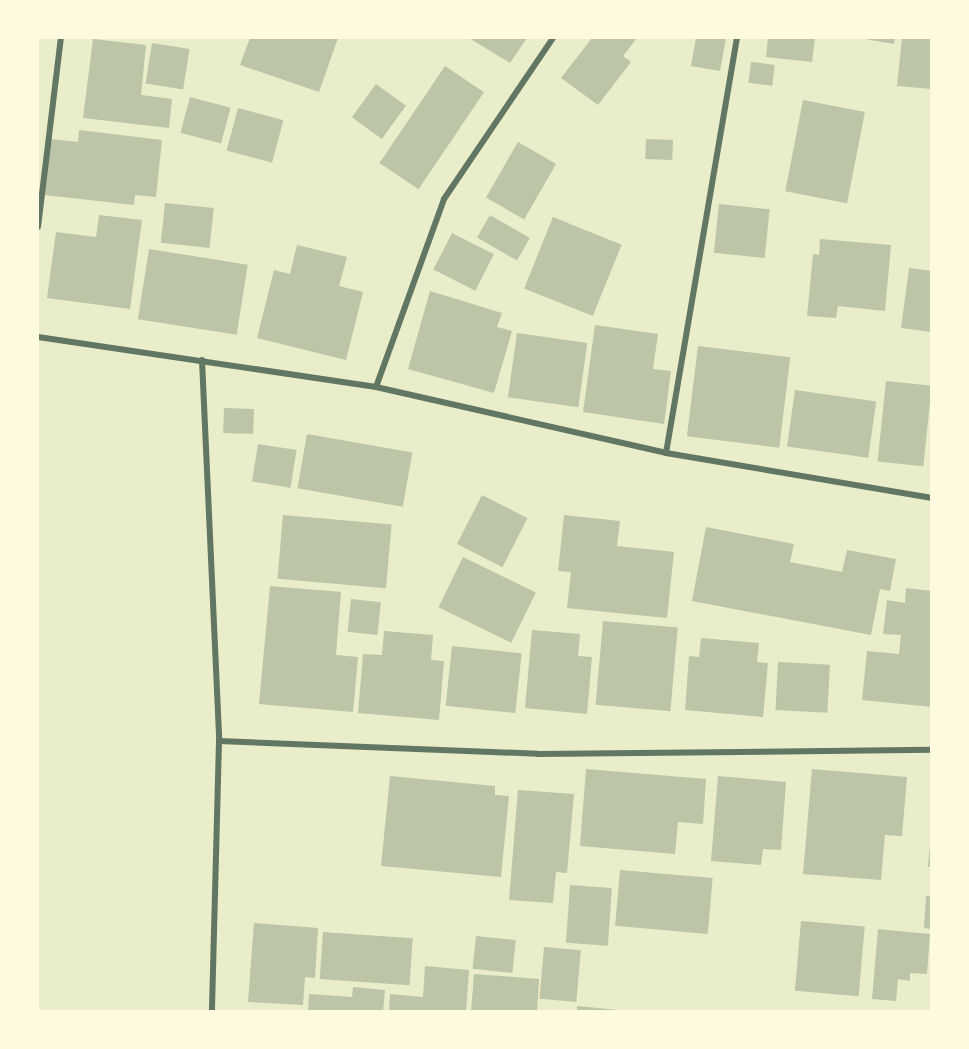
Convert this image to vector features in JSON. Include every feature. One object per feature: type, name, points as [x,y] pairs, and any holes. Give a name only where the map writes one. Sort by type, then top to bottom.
[{"type":"street","points":[[38,227],[61,38]]},
{"type":"street","points":[[376,387],[444,199],[553,38]]},
{"type":"street","points":[[666,453],[737,38]]},
{"type":"street","points":[[38,337],[376,387],[666,453],[932,498]]},
{"type":"street","points":[[202,360],[219,741],[212,1011]]},
{"type":"street","points":[[219,741],[538,754],[932,750]]},
{"type":"building","points":[[250,38],[338,38],[319,92],[240,65]]},
{"type":"building","points":[[469,38],[527,38],[510,63]]},
{"type":"building","points":[[592,38],[637,38],[623,56],[631,62],[598,105],[561,78]]},
{"type":"building","points":[[696,38],[726,38],[720,71],[691,66]]},
{"type":"building","points":[[768,38],[815,38],[812,62],[766,57]]},
{"type":"building","points":[[859,38],[895,38],[894,44]]},
{"type":"building","points":[[902,38],[932,38],[932,89],[897,86]]},
{"type":"building","points":[[93,39],[146,45],[141,95],[172,99],[169,128],[83,118]]},
{"type":"building","points":[[152,43],[190,49],[183,89],[146,83]]},
{"type":"building","points":[[751,62],[775,65],[772,86],[748,83]]},
{"type":"building","points":[[445,66],[484,92],[419,189],[380,163]]},
{"type":"building","points":[[376,84],[406,106],[382,139],[352,117]]},
{"type":"building","points":[[190,97],[231,108],[221,144],[180,133]]},
{"type":"building","points":[[803,100],[865,112],[847,203],[785,191]]},
{"type":"building","points":[[238,108],[283,120],[272,163],[227,151]]},
{"type":"building","points":[[79,130],[162,140],[156,197],[135,195],[134,205],[44,195],[50,139],[78,142]]},
{"type":"building","points":[[646,139],[673,140],[672,160],[645,159]]},
{"type":"building","points":[[518,142],[556,164],[524,219],[486,197]]},
{"type":"building","points":[[165,203],[214,208],[210,248],[161,243]]},
{"type":"building","points":[[719,204],[770,209],[765,258],[714,253]]},
{"type":"building","points":[[99,215],[142,220],[130,309],[47,298],[56,232],[96,237]]},
{"type":"building","points":[[490,215],[530,238],[517,261],[477,238]]},
{"type":"building","points":[[553,217],[622,245],[593,316],[524,288]]},
{"type":"building","points":[[452,233],[494,254],[475,291],[433,270]]},
{"type":"building","points":[[820,239],[891,245],[885,311],[838,306],[836,318],[807,316],[813,254],[819,255]]},
{"type":"building","points":[[297,245],[347,257],[339,286],[363,292],[346,360],[257,338],[274,270],[290,274]]},
{"type":"building","points":[[149,249],[248,265],[237,335],[138,319]]},
{"type":"building","points":[[909,268],[932,271],[932,332],[901,328]]},
{"type":"building","points":[[430,291],[502,313],[497,327],[512,331],[494,393],[408,369]]},
{"type":"building","points":[[595,325],[658,334],[653,369],[671,371],[664,424],[583,412]]},
{"type":"building","points":[[517,333],[587,343],[578,407],[508,397]]},
{"type":"building","points":[[698,346],[790,357],[779,448],[687,436]]},
{"type":"building","points":[[886,381],[932,386],[923,466],[878,462]]},
{"type":"building","points":[[795,390],[876,401],[868,458],[787,446]]},
{"type":"building","points":[[224,408],[254,409],[253,434],[223,433]]},
{"type":"building","points":[[307,434],[412,453],[403,507],[297,488]]},
{"type":"building","points":[[258,444],[297,450],[291,488],[252,482]]},
{"type":"building","points":[[482,495],[527,518],[502,567],[457,544]]},
{"type":"building","points":[[283,515],[392,524],[386,588],[277,579]]},
{"type":"building","points":[[564,515],[620,521],[617,546],[674,552],[667,618],[567,608],[571,572],[558,571]]},
{"type":"building","points":[[706,527],[794,544],[790,562],[842,572],[847,550],[896,559],[890,591],[880,589],[871,635],[692,601]]},
{"type":"building","points":[[463,557],[536,593],[511,643],[438,607]]},
{"type":"building","points":[[270,586],[341,592],[336,655],[358,657],[353,712],[259,704]]},
{"type":"building","points":[[906,588],[932,591],[932,707],[862,700],[867,651],[899,654],[901,635],[883,634],[887,600],[905,603]]},
{"type":"building","points":[[351,599],[381,602],[377,635],[348,632]]},
{"type":"building","points":[[603,621],[678,628],[670,711],[596,705]]},
{"type":"building","points":[[532,630],[580,634],[578,656],[592,657],[587,714],[525,708]]},
{"type":"building","points":[[384,631],[433,635],[431,660],[444,661],[439,720],[358,713],[363,654],[382,655]]},
{"type":"building","points":[[701,638],[759,643],[757,662],[768,663],[763,717],[685,710],[689,656],[699,657]]},
{"type":"building","points":[[452,646],[522,653],[515,713],[446,706]]},
{"type":"building","points":[[778,662],[830,665],[827,713],[775,710]]},
{"type":"building","points":[[586,769],[706,779],[703,824],[678,822],[675,854],[580,846]]},
{"type":"building","points":[[812,769],[907,777],[902,836],[885,835],[881,880],[803,874]]},
{"type":"building","points":[[390,776],[495,786],[495,795],[509,796],[501,877],[381,866]]},
{"type":"building","points":[[718,776],[786,782],[781,850],[763,849],[761,865],[711,861]]},
{"type":"building","points":[[518,790],[574,794],[567,873],[556,872],[553,903],[509,900]]},
{"type":"building","points":[[930,844],[932,844],[932,867],[928,867]]},
{"type":"building","points":[[620,870],[713,878],[708,934],[615,926]]},
{"type":"building","points":[[570,885],[612,888],[608,946],[566,943]]},
{"type":"building","points":[[926,896],[932,896],[932,929],[924,928]]},
{"type":"building","points":[[801,921],[865,927],[859,996],[795,991]]},
{"type":"building","points":[[254,923],[318,928],[315,978],[305,977],[303,1005],[248,1002]]},
{"type":"building","points":[[878,929],[930,934],[927,974],[910,973],[910,981],[898,979],[896,1001],[872,999]]},
{"type":"building","points":[[323,932],[413,938],[410,985],[320,979]]},
{"type":"building","points":[[476,936],[516,940],[512,973],[473,969]]},
{"type":"building","points":[[544,947],[581,950],[576,1002],[539,999]]},
{"type":"building","points":[[425,966],[469,970],[466,1012],[389,1012],[390,994],[423,997]]},
{"type":"building","points":[[474,974],[539,979],[537,1012],[471,1012]]},
{"type":"building","points":[[353,987],[385,990],[383,1012],[308,1012],[309,994],[352,997]]},
{"type":"building","points":[[577,1006],[618,1010],[618,1012],[577,1012]]}]
